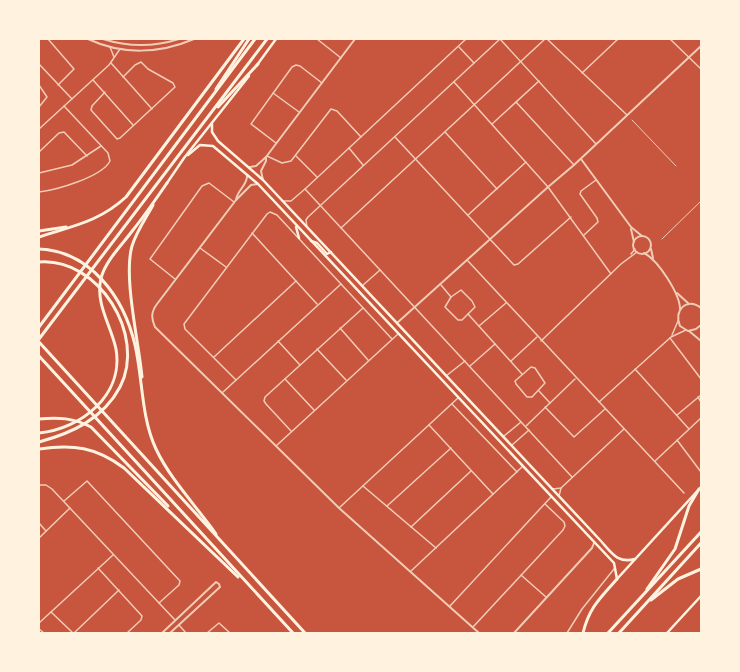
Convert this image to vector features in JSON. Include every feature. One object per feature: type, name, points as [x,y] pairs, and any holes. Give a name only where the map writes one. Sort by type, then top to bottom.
[{"type":"highway","points":[[39,237],[82,224],[107,212],[130,193],[244,39]]},
{"type":"highway","points":[[211,98],[249,39]]},
{"type":"highway","points":[[39,327],[256,39]]},
{"type":"highway","points":[[39,339],[208,118],[266,39]]},
{"type":"highway","points":[[208,118],[258,64]]},
{"type":"highway","points":[[39,433],[71,424],[90,412],[101,402],[109,389],[115,376],[117,358],[114,342],[104,315],[100,293],[101,279],[107,266],[167,183]]},
{"type":"highway","points":[[146,418],[133,301],[130,258],[132,246],[139,229],[167,183]]},
{"type":"highway","points":[[39,231],[82,224]]},
{"type":"highway","points":[[39,249],[65,254],[87,265],[104,282],[118,302],[125,315],[135,344],[146,418],[156,449],[226,547]]},
{"type":"highway","points":[[39,262],[58,262],[84,273],[103,292],[117,313],[127,341],[124,378],[113,398],[94,417],[83,425],[58,436],[39,442]]},
{"type":"highway","points":[[39,342],[306,633]]},
{"type":"highway","points":[[39,356],[293,633]]},
{"type":"highway","points":[[39,419],[68,418],[82,422],[91,427],[149,485],[181,521]]},
{"type":"highway","points":[[39,449],[64,446],[78,447],[102,454],[124,468],[248,585]]},
{"type":"highway","points":[[634,606],[672,554],[692,500],[700,488]]},
{"type":"highway","points":[[608,633],[701,532]]},
{"type":"highway","points":[[619,633],[701,543]]},
{"type":"highway","points":[[646,603],[678,579],[701,569]]},
{"type":"highway","points":[[583,633],[587,616],[593,605],[617,579]]},
{"type":"main road","points":[[167,183],[184,158],[276,39]]},
{"type":"main road","points":[[213,121],[211,126],[214,135],[250,167],[284,201],[574,513],[619,559],[624,561],[635,559]]},
{"type":"main road","points":[[184,158],[200,145],[204,144],[213,146],[258,184],[614,564],[617,579]]},
{"type":"main road","points":[[230,159],[231,156],[235,154]]},
{"type":"main road","points":[[296,224],[299,238]]},
{"type":"main road","points":[[311,240],[316,242],[327,254],[331,252]]},
{"type":"main road","points":[[330,261],[331,258],[335,256]]},
{"type":"main road","points":[[488,430],[491,430],[492,426]]},
{"type":"main road","points":[[492,435],[494,432],[498,432]]},
{"type":"main road","points":[[617,579],[700,488]]},
{"type":"main road","points":[[570,517],[573,516],[574,513]]},
{"type":"main road","points":[[575,522],[576,519],[579,518]]},
{"type":"main road","points":[[614,564],[619,559]]},
{"type":"main road","points":[[667,633],[701,596]]},
{"type":"street","points":[[48,39],[74,69],[58,85]]},
{"type":"street","points":[[88,39],[120,49],[156,50],[177,46],[194,39]]},
{"type":"street","points":[[103,39],[120,43],[145,45],[179,39]]},
{"type":"street","points":[[317,39],[341,58]]},
{"type":"street","points":[[250,167],[255,167],[266,157],[355,39]]},
{"type":"street","points":[[284,201],[291,201],[305,189],[466,39]]},
{"type":"street","points":[[307,226],[306,219],[500,39],[596,144]]},
{"type":"street","points":[[341,228],[546,39],[627,115]]},
{"type":"street","points":[[582,73],[618,39]]},
{"type":"street","points":[[670,39],[701,70]]},
{"type":"street","points":[[459,46],[474,63]]},
{"type":"street","points":[[397,324],[581,159],[701,46]]},
{"type":"street","points":[[110,47],[114,56]]},
{"type":"street","points":[[39,129],[111,63],[114,56],[120,49]]},
{"type":"street","points":[[105,92],[92,106],[91,110],[117,139],[120,138],[175,87],[173,83],[148,69],[141,62],[135,65],[123,77]]},
{"type":"street","points":[[111,63],[152,109]]},
{"type":"street","points":[[39,64],[72,99]]},
{"type":"street","points":[[276,143],[251,124],[273,93],[296,65],[300,66],[322,83]]},
{"type":"street","points":[[93,80],[134,125]]},
{"type":"street","points":[[492,124],[539,81]]},
{"type":"street","points":[[454,82],[548,187],[611,274]]},
{"type":"street","points":[[39,86],[47,97],[39,107]]},
{"type":"street","points":[[273,93],[299,112]]},
{"type":"street","points":[[516,102],[574,165]]},
{"type":"street","points":[[39,192],[72,184],[106,166],[109,162],[110,158],[101,146],[64,106]]},
{"type":"street","points":[[266,157],[284,164],[290,162],[331,109],[337,111],[361,137]]},
{"type":"street","points":[[39,152],[62,132],[66,133],[87,156]]},
{"type":"street","points":[[445,132],[497,190]]},
{"type":"street","points":[[395,136],[514,265],[518,264],[571,217]]},
{"type":"street","points":[[39,173],[72,165],[101,146]]},
{"type":"street","points":[[349,148],[364,165]]},
{"type":"street","points":[[296,156],[318,177]]},
{"type":"street","points":[[263,180],[261,171],[266,161],[266,157]]},
{"type":"street","points":[[581,159],[631,228],[650,240],[653,259]]},
{"type":"street","points":[[468,216],[526,162]]},
{"type":"street","points":[[235,201],[236,196],[247,181],[247,174]]},
{"type":"street","points":[[584,235],[598,222],[597,218],[580,194],[581,191],[596,180]]},
{"type":"street","points":[[175,279],[150,259],[202,186],[209,183],[235,201]]},
{"type":"street","points":[[258,184],[251,185],[235,201],[175,279],[153,310],[152,317],[155,328],[339,508],[479,633]]},
{"type":"street","points":[[305,189],[522,421],[572,477]]},
{"type":"street","points":[[236,380],[186,329],[184,324],[252,233],[267,214],[271,212],[275,213],[299,238],[392,340]]},
{"type":"street","points":[[631,228],[635,249],[637,252]]},
{"type":"street","points":[[252,233],[317,304]]},
{"type":"street","points":[[634,242],[637,238],[642,236]]},
{"type":"street","points":[[199,247],[226,268]]},
{"type":"street","points":[[644,253],[651,248]]},
{"type":"street","points":[[541,341],[630,256],[635,249]]},
{"type":"street","points":[[599,402],[670,337],[678,321],[680,309],[679,300],[653,259],[644,253],[637,252],[630,256]]},
{"type":"street","points":[[468,261],[537,337],[684,492]]},
{"type":"street","points":[[362,286],[380,270]]},
{"type":"street","points":[[214,357],[296,281]]},
{"type":"street","points":[[222,393],[317,304],[341,284]]},
{"type":"street","points":[[441,285],[451,297]]},
{"type":"street","points":[[673,289],[688,303],[698,305],[701,304]]},
{"type":"street","points":[[458,291],[464,292],[474,304],[474,309],[468,314],[460,320],[456,320],[445,307],[451,297],[458,291]]},
{"type":"street","points":[[479,326],[506,303]]},
{"type":"street","points":[[680,309],[688,303]]},
{"type":"street","points":[[698,305],[701,308]]},
{"type":"street","points":[[291,431],[264,400],[265,397],[363,308]]},
{"type":"street","points":[[468,314],[522,374]]},
{"type":"street","points":[[678,321],[682,328],[701,341]]},
{"type":"street","points":[[670,337],[696,329],[701,325]]},
{"type":"street","points":[[340,328],[368,360]]},
{"type":"street","points":[[276,446],[346,380],[398,334]]},
{"type":"street","points":[[510,361],[537,337]]},
{"type":"street","points":[[670,337],[701,379]]},
{"type":"street","points":[[278,341],[300,365]]},
{"type":"street","points":[[470,366],[496,344]]},
{"type":"street","points":[[317,349],[346,380]]},
{"type":"street","points":[[446,376],[465,361]]},
{"type":"street","points":[[529,368],[535,368],[545,382],[532,396],[526,396],[515,383],[522,374],[529,368]]},
{"type":"street","points":[[635,369],[689,429]]},
{"type":"street","points":[[285,378],[314,410]]},
{"type":"street","points":[[526,426],[576,378]]},
{"type":"street","points":[[539,390],[550,403]]},
{"type":"street","points":[[677,415],[701,394]]},
{"type":"street","points":[[339,508],[458,398]]},
{"type":"street","points":[[698,398],[701,402]]},
{"type":"street","points":[[452,404],[517,472]]},
{"type":"street","points":[[545,407],[574,437],[605,409]]},
{"type":"street","points":[[655,461],[701,418]]},
{"type":"street","points":[[503,438],[522,421]]},
{"type":"street","points":[[429,425],[493,494]]},
{"type":"street","points":[[511,446],[529,429]]},
{"type":"street","points":[[551,488],[560,488],[624,429]]},
{"type":"street","points":[[677,440],[701,472]]},
{"type":"street","points":[[387,506],[451,448]]},
{"type":"street","points":[[410,572],[522,467]]},
{"type":"street","points":[[411,527],[471,471]]},
{"type":"street","points":[[64,501],[87,482],[127,522],[180,581],[179,585],[159,603]]},
{"type":"street","points":[[39,485],[50,487],[175,620]]},
{"type":"street","points":[[363,486],[436,548]]},
{"type":"street","points":[[560,488],[560,498]]},
{"type":"street","points":[[450,607],[551,497]]},
{"type":"street","points":[[473,627],[565,526],[564,522],[545,504]]},
{"type":"street","points":[[39,538],[70,508]]},
{"type":"street","points":[[39,523],[46,531]]},
{"type":"street","points":[[514,633],[593,547],[594,543]]},
{"type":"street","points":[[593,547],[597,546]]},
{"type":"street","points":[[39,623],[113,555]]},
{"type":"street","points":[[568,633],[582,609],[615,567]]},
{"type":"street","points":[[98,568],[120,590],[142,616],[141,620],[127,633]]},
{"type":"street","points":[[521,575],[546,597]]},
{"type":"street","points":[[162,633],[216,582],[220,587],[170,633]]},
{"type":"street","points":[[51,612],[74,633],[120,590]]},
{"type":"street","points":[[207,633],[219,623],[230,633]]},
{"type":"street","points":[[179,625],[186,633]]},
{"type":"street","points":[[39,629],[44,633]]},
{"type":"lane","points":[[632,120],[676,166]]},
{"type":"lane","points":[[662,239],[701,201]]}]
